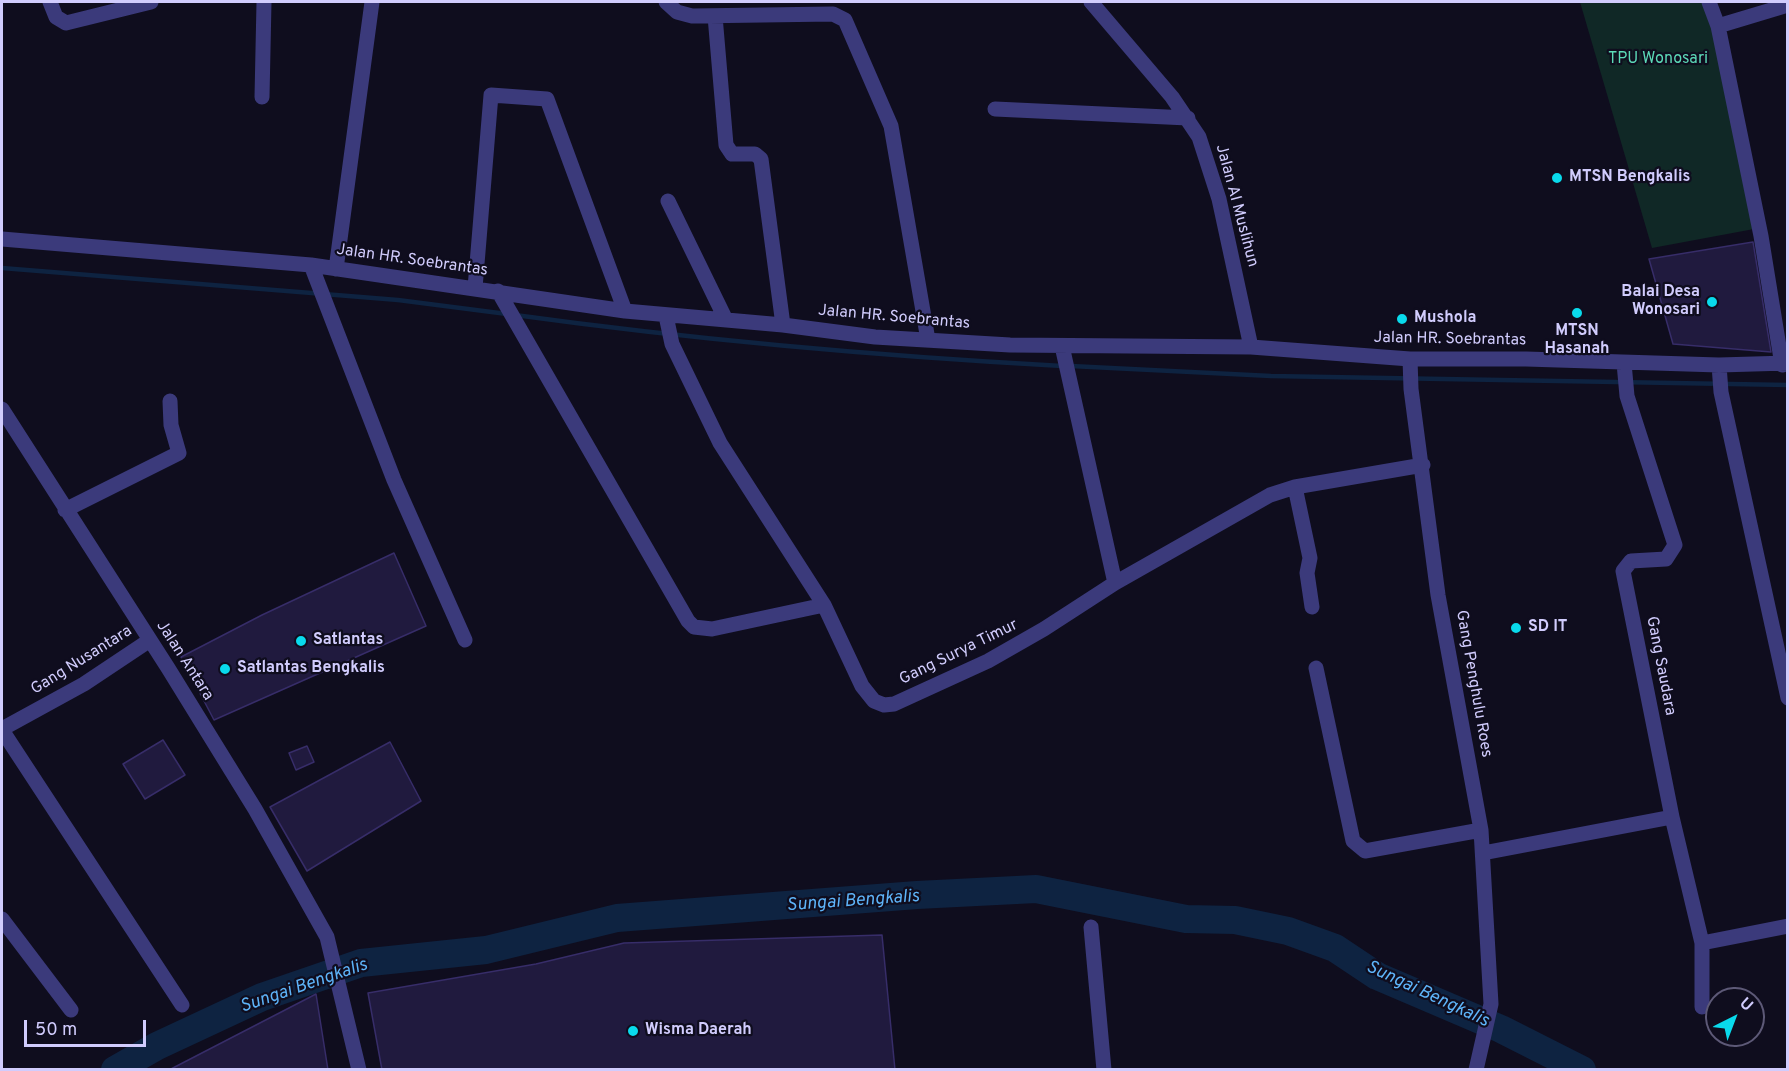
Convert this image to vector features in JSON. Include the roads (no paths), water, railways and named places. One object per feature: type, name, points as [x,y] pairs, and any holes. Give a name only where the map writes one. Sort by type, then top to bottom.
[{"type":"street","points":[[50,2],[53,14],[66,23],[151,2]]},
{"type":"street","points":[[262,97],[264,2]]},
{"type":"street","points":[[336,269],[372,2]]},
{"type":"street","points":[[666,2],[671,8],[684,15],[833,14],[845,20],[891,126],[928,340]]},
{"type":"street","name":"Jalan Al Muslihun","points":[[1091,2],[1188,118],[1210,166],[1251,347]]},
{"type":"street","points":[[1708,2],[1718,26],[1785,364]]},
{"type":"street","points":[[1718,26],[1788,5]]},
{"type":"street","points":[[715,16],[726,145],[732,154],[755,154],[761,159],[783,325]]},
{"type":"street","points":[[475,288],[491,95],[547,99],[625,311]]},
{"type":"street","points":[[996,109],[1188,118]]},
{"type":"street","points":[[668,201],[726,320]]},
{"type":"street","name":"Jalan HR. Soebrantas","points":[[2,238],[313,270],[336,269],[498,291],[625,311],[667,321],[726,320],[928,340],[1062,346],[1251,347],[1410,365],[1526,359],[1624,370],[1719,370],[1785,364]]},
{"type":"street","points":[[313,270],[320,294],[370,411],[394,480],[465,640]]},
{"type":"street","points":[[498,291],[688,621],[694,627],[712,629],[824,605]]},
{"type":"street","name":"Gang Surya Timur","points":[[667,321],[672,344],[720,443],[824,605],[867,693],[874,701],[884,705],[894,705],[988,661],[1044,629],[1114,583],[1222,520],[1270,495],[1295,487],[1423,465]]},
{"type":"street","points":[[1062,346],[1114,583]]},
{"type":"street","name":"Gang Penghulu Roes","points":[[1410,365],[1411,389],[1423,465],[1438,595],[1481,830],[1491,1004],[1476,1070]]},
{"type":"street","name":"Gang Saudara","points":[[1624,370],[1627,396],[1675,545],[1666,559],[1631,561],[1623,571],[1672,817]]},
{"type":"street","points":[[1719,370],[1788,698]]},
{"type":"street","points":[[65,510],[179,453],[171,425],[170,401]]},
{"type":"street","name":"Jalan Antara","points":[[2,409],[255,809],[327,937],[359,1070]]},
{"type":"street","points":[[1295,487],[1310,558],[1307,573],[1312,606]]},
{"type":"street","name":"Gang Nusantara","points":[[2,730],[84,684],[150,640]]},
{"type":"street","points":[[1316,668],[1353,841],[1357,846],[1365,851],[1481,830]]},
{"type":"street","points":[[2,730],[182,1005]]},
{"type":"street","points":[[1483,852],[1672,817],[1702,943],[1702,1007]]},
{"type":"street","points":[[2,919],[72,1010]]},
{"type":"street","points":[[1702,943],[1788,926]]},
{"type":"street","points":[[1091,927],[1104,1070]]},
{"type":"waterway","points":[[2,268],[398,300],[507,314]]},
{"type":"waterway","points":[[515,315],[788,346],[1062,366]]},
{"type":"waterway","points":[[1071,366],[1271,376],[1788,385]]},
{"type":"waterway","name":"Sungai Bengkalis","points":[[115,1070],[157,1046],[262,997],[361,963],[486,950],[617,918],[917,895],[1036,889],[1186,919],[1235,920],[1288,931],[1335,948],[1377,976],[1501,1029],[1582,1070]]},
{"type":"place","name":"MTSN Bengkalis","points":[[1557,178]]},
{"type":"place","name":"Balai Desa Wonosari","points":[[1712,302]]},
{"type":"place","name":"MTSN Hasanah","points":[[1577,313]]},
{"type":"place","name":"Mushola","points":[[1402,319]]},
{"type":"place","name":"SD IT","points":[[1516,628]]},
{"type":"place","name":"Satlantas","points":[[301,641]]},
{"type":"place","name":"Satlantas Bengkalis","points":[[225,669]]},
{"type":"place","name":"Wisma Daerah","points":[[633,1031]]},
{"type":"park label","name":"TPU Wonosari","points":[[1658,60]]}]
